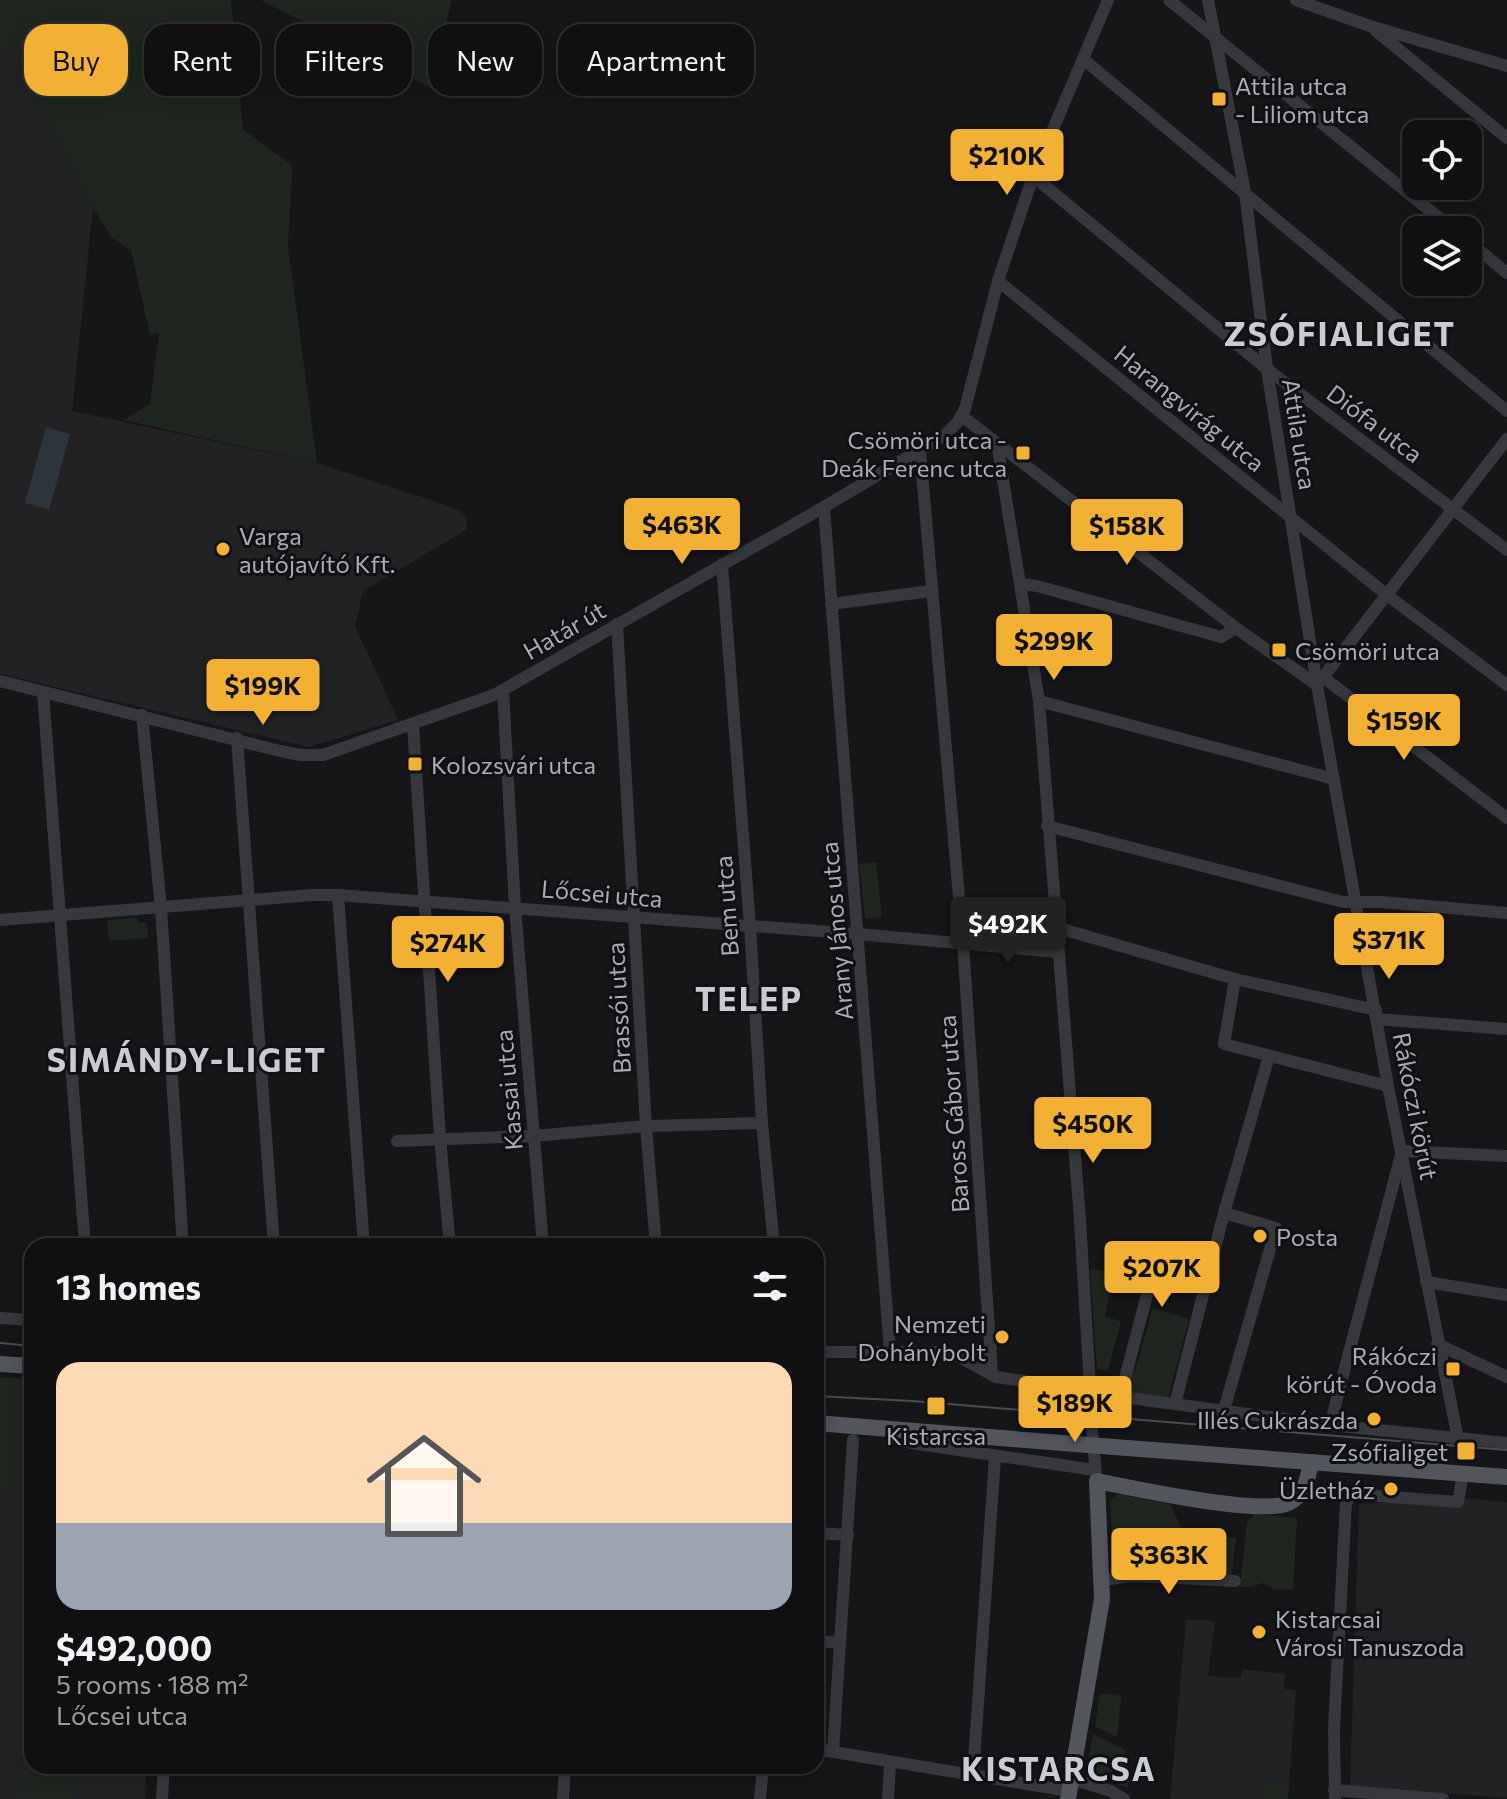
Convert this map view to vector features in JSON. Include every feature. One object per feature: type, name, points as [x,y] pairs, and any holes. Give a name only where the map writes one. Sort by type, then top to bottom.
[{"type":"main road","points":[[0,1364],[24,1366]]},
{"type":"main road","points":[[824,1424],[1507,1477]]},
{"type":"main road","points":[[1070,1790],[1099,1621],[1102,1580],[1096,1475],[1243,1506],[1272,1507],[1287,1504],[1299,1495],[1308,1479],[1311,1462]]},
{"type":"street","points":[[1108,0],[1033,176],[998,281],[962,416],[1236,628],[1320,681],[1507,818]]},
{"type":"street","points":[[1169,0],[1437,216]]},
{"type":"street","name":"Attila utca","points":[[1208,0],[1245,192],[1267,369],[1320,681]]},
{"type":"street","points":[[1296,0],[1370,26],[1507,66]]},
{"type":"street","points":[[1370,26],[1507,138]]},
{"type":"street","points":[[1083,59],[1507,411]]},
{"type":"street","name":"Diófa utca","points":[[1033,176],[1267,369],[1507,550]]},
{"type":"street","points":[[1482,252],[1507,273]]},
{"type":"street","name":"Harangvirág utca","points":[[998,281],[1387,595],[1507,685]]},
{"type":"street","name":"Határ út","points":[[0,681],[280,751],[319,756],[413,725],[503,690],[920,450],[949,432],[962,416]]},
{"type":"street","points":[[1320,681],[1507,439]]},
{"type":"street","points":[[997,443],[1039,701],[1081,1235],[1090,1388],[1086,1396]]},
{"type":"street","name":"Baross Gábor utca","points":[[920,450],[963,943],[992,1375]]},
{"type":"street","name":"Arany János utca","points":[[824,507],[890,1351]]},
{"type":"street","name":"Bem utca","points":[[722,564],[762,1123],[773,1238]]},
{"type":"street","points":[[1021,584],[1221,637],[1236,628]]},
{"type":"street","points":[[831,604],[931,591]]},
{"type":"street","name":"Brassói utca","points":[[617,624],[655,1238]]},
{"type":"street","name":"Rákóczi körút","points":[[1320,681],[1334,779],[1388,1086],[1458,1439]]},
{"type":"street","name":"Kassai utca","points":[[503,690],[515,907],[542,1238]]},
{"type":"street","points":[[43,692],[84,1238]]},
{"type":"street","points":[[1039,701],[1334,779]]},
{"type":"street","points":[[142,715],[161,908],[182,1238]]},
{"type":"street","points":[[413,725],[449,1238]]},
{"type":"street","points":[[237,738],[273,1238]]},
{"type":"street","points":[[1047,826],[1343,902],[1381,902],[1507,913]]},
{"type":"street","points":[[338,895],[363,1238]]},
{"type":"street","name":"Lőcsei utca","points":[[0,920],[249,899],[338,895],[1057,952]]},
{"type":"street","points":[[1055,927],[1235,979],[1376,1015],[1507,1029]]},
{"type":"street","points":[[1235,979],[1224,1044],[1388,1086]]},
{"type":"street","points":[[1175,1404],[1224,1213],[1269,1056]]},
{"type":"street","points":[[397,1141],[533,1136],[646,1126],[762,1123]]},
{"type":"street","points":[[1330,1425],[1402,1151],[1507,1156]]},
{"type":"street","points":[[1224,1213],[1276,1228],[1224,1410]]},
{"type":"street","points":[[1120,1397],[1153,1272],[1206,1286]]},
{"type":"street","points":[[1426,1282],[1507,1295]]},
{"type":"street","points":[[0,1318],[24,1320]]},
{"type":"street","points":[[1437,1344],[1507,1377]]},
{"type":"street","points":[[962,1358],[968,1353],[991,1348]]},
{"type":"street","points":[[824,1352],[950,1352],[992,1375],[1077,1389],[1086,1396],[1090,1407],[1096,1475],[911,1443]]},
{"type":"street","points":[[1086,1396],[1100,1394],[1330,1425],[1507,1443]]},
{"type":"street","points":[[833,1752],[853,1440]]},
{"type":"street","points":[[973,1775],[995,1457]]},
{"type":"street","points":[[1443,1799],[1334,1795],[1334,1728],[1346,1502],[1353,1494],[1458,1502],[1463,1474]]},
{"type":"street","points":[[824,1534],[848,1535]]},
{"type":"street","points":[[1102,1580],[1133,1576],[1235,1581]]},
{"type":"street","points":[[824,1642],[840,1643]]},
{"type":"street","points":[[824,1750],[1070,1790],[1111,1791],[1124,1799]]},
{"type":"street","points":[[888,1799],[890,1763]]},
{"type":"street","points":[[162,1799],[164,1774]]},
{"type":"street","points":[[563,1799],[565,1774]]},
{"type":"street","points":[[760,1799],[762,1774]]},
{"type":"shaded area","points":[[0,0],[231,0],[233,24],[144,24],[144,96],[240,96],[243,130],[292,165],[288,246],[317,463],[124,420],[150,404],[159,333],[150,335],[131,250],[112,238],[93,208],[35,96],[128,96],[128,24],[24,24],[24,76],[9,47],[0,49]]},
{"type":"shaded area","points":[[261,0],[451,0],[446,24],[428,24],[428,86],[412,78],[412,24],[307,24]]},
{"type":"shaded area","points":[[9,47],[24,76],[24,96],[35,96],[93,208],[72,411],[317,463],[431,500],[460,511],[467,518],[466,530],[363,591],[355,626],[398,720],[309,747],[0,674],[0,49]]},
{"type":"shaded area","points":[[46,427],[70,434],[49,510],[25,503]]},
{"type":"shaded area","points":[[876,862],[882,917],[865,919],[859,864]]},
{"type":"shaded area","points":[[138,918],[139,923],[146,922],[148,938],[109,941],[107,920]]},
{"type":"shaded area","points":[[1090,1269],[1114,1272],[1105,1317],[1121,1321],[1108,1371],[1097,1369]]},
{"type":"shaded area","points":[[1153,1308],[1189,1319],[1168,1398],[1132,1394],[1126,1385],[1131,1371],[1135,1371]]},
{"type":"shaded area","points":[[0,1377],[24,1378],[24,1496],[0,1493]]},
{"type":"shaded area","points":[[0,1493],[24,1496],[24,1774],[147,1774],[145,1799],[0,1799]]},
{"type":"shaded area","points":[[1118,1494],[1170,1504],[1182,1529],[1236,1538],[1232,1574],[1221,1578],[1114,1574],[1110,1500]]},
{"type":"shaded area","points":[[1464,1498],[1507,1502],[1507,1798],[1350,1786],[1359,1504]]},
{"type":"shaded area","points":[[1254,1514],[1297,1518],[1293,1590],[1274,1589],[1263,1583],[1240,1587],[1247,1522]]},
{"type":"shaded area","points":[[1186,1619],[1215,1621],[1208,1676],[1241,1678],[1242,1669],[1285,1674],[1284,1689],[1296,1690],[1288,1799],[1170,1799]]},
{"type":"shaded area","points":[[1100,1693],[1121,1696],[1117,1737],[1095,1727]]},
{"type":"shaded area","points":[[1093,1734],[1125,1750],[1128,1788],[1086,1771]]},
{"type":"shaded area","points":[[24,1758],[24,1774],[74,1774],[75,1799],[22,1799]]},
{"type":"shaded area","points":[[1262,1782],[1289,1784],[1288,1799],[1261,1799]]},
{"type":"tram line","points":[[0,1343],[24,1345]]},
{"type":"tram line","points":[[824,1396],[1507,1450]]},
{"type":"place","name":"Attila utca - Liliom utca","points":[[1219,99]]},
{"type":"place","name":"Csömöri utca - Deák Ferenc utca","points":[[1023,453]]},
{"type":"place","name":"Varga autójavító Kft.","points":[[223,549]]},
{"type":"place","name":"Csömöri utca","points":[[1279,650]]},
{"type":"place","name":"Kolozsvári utca","points":[[415,764]]},
{"type":"place","name":"Posta","points":[[1260,1236]]},
{"type":"place","name":"Nemzeti Dohánybolt","points":[[1002,1337]]},
{"type":"place","name":"Rákóczi körút - Óvoda","points":[[1453,1369]]},
{"type":"place","name":"Kistarcsa","points":[[936,1406]]},
{"type":"place","name":"Illés Cukrászda","points":[[1374,1419]]},
{"type":"place","name":"Zsófialiget","points":[[1466,1451]]},
{"type":"place","name":"Üzletház","points":[[1391,1489]]},
{"type":"place","name":"Kistarcsai Városi Tanuszoda","points":[[1259,1632]]},
{"type":"district","name":"ZSÓFIALIGET","points":[[1340,333]]},
{"type":"district","name":"TELEP","points":[[749,998]]},
{"type":"district","name":"SIMÁNDY-LIGET","points":[[187,1059]]},
{"type":"district","name":"KISTARCSA","points":[[1059,1768]]}]
